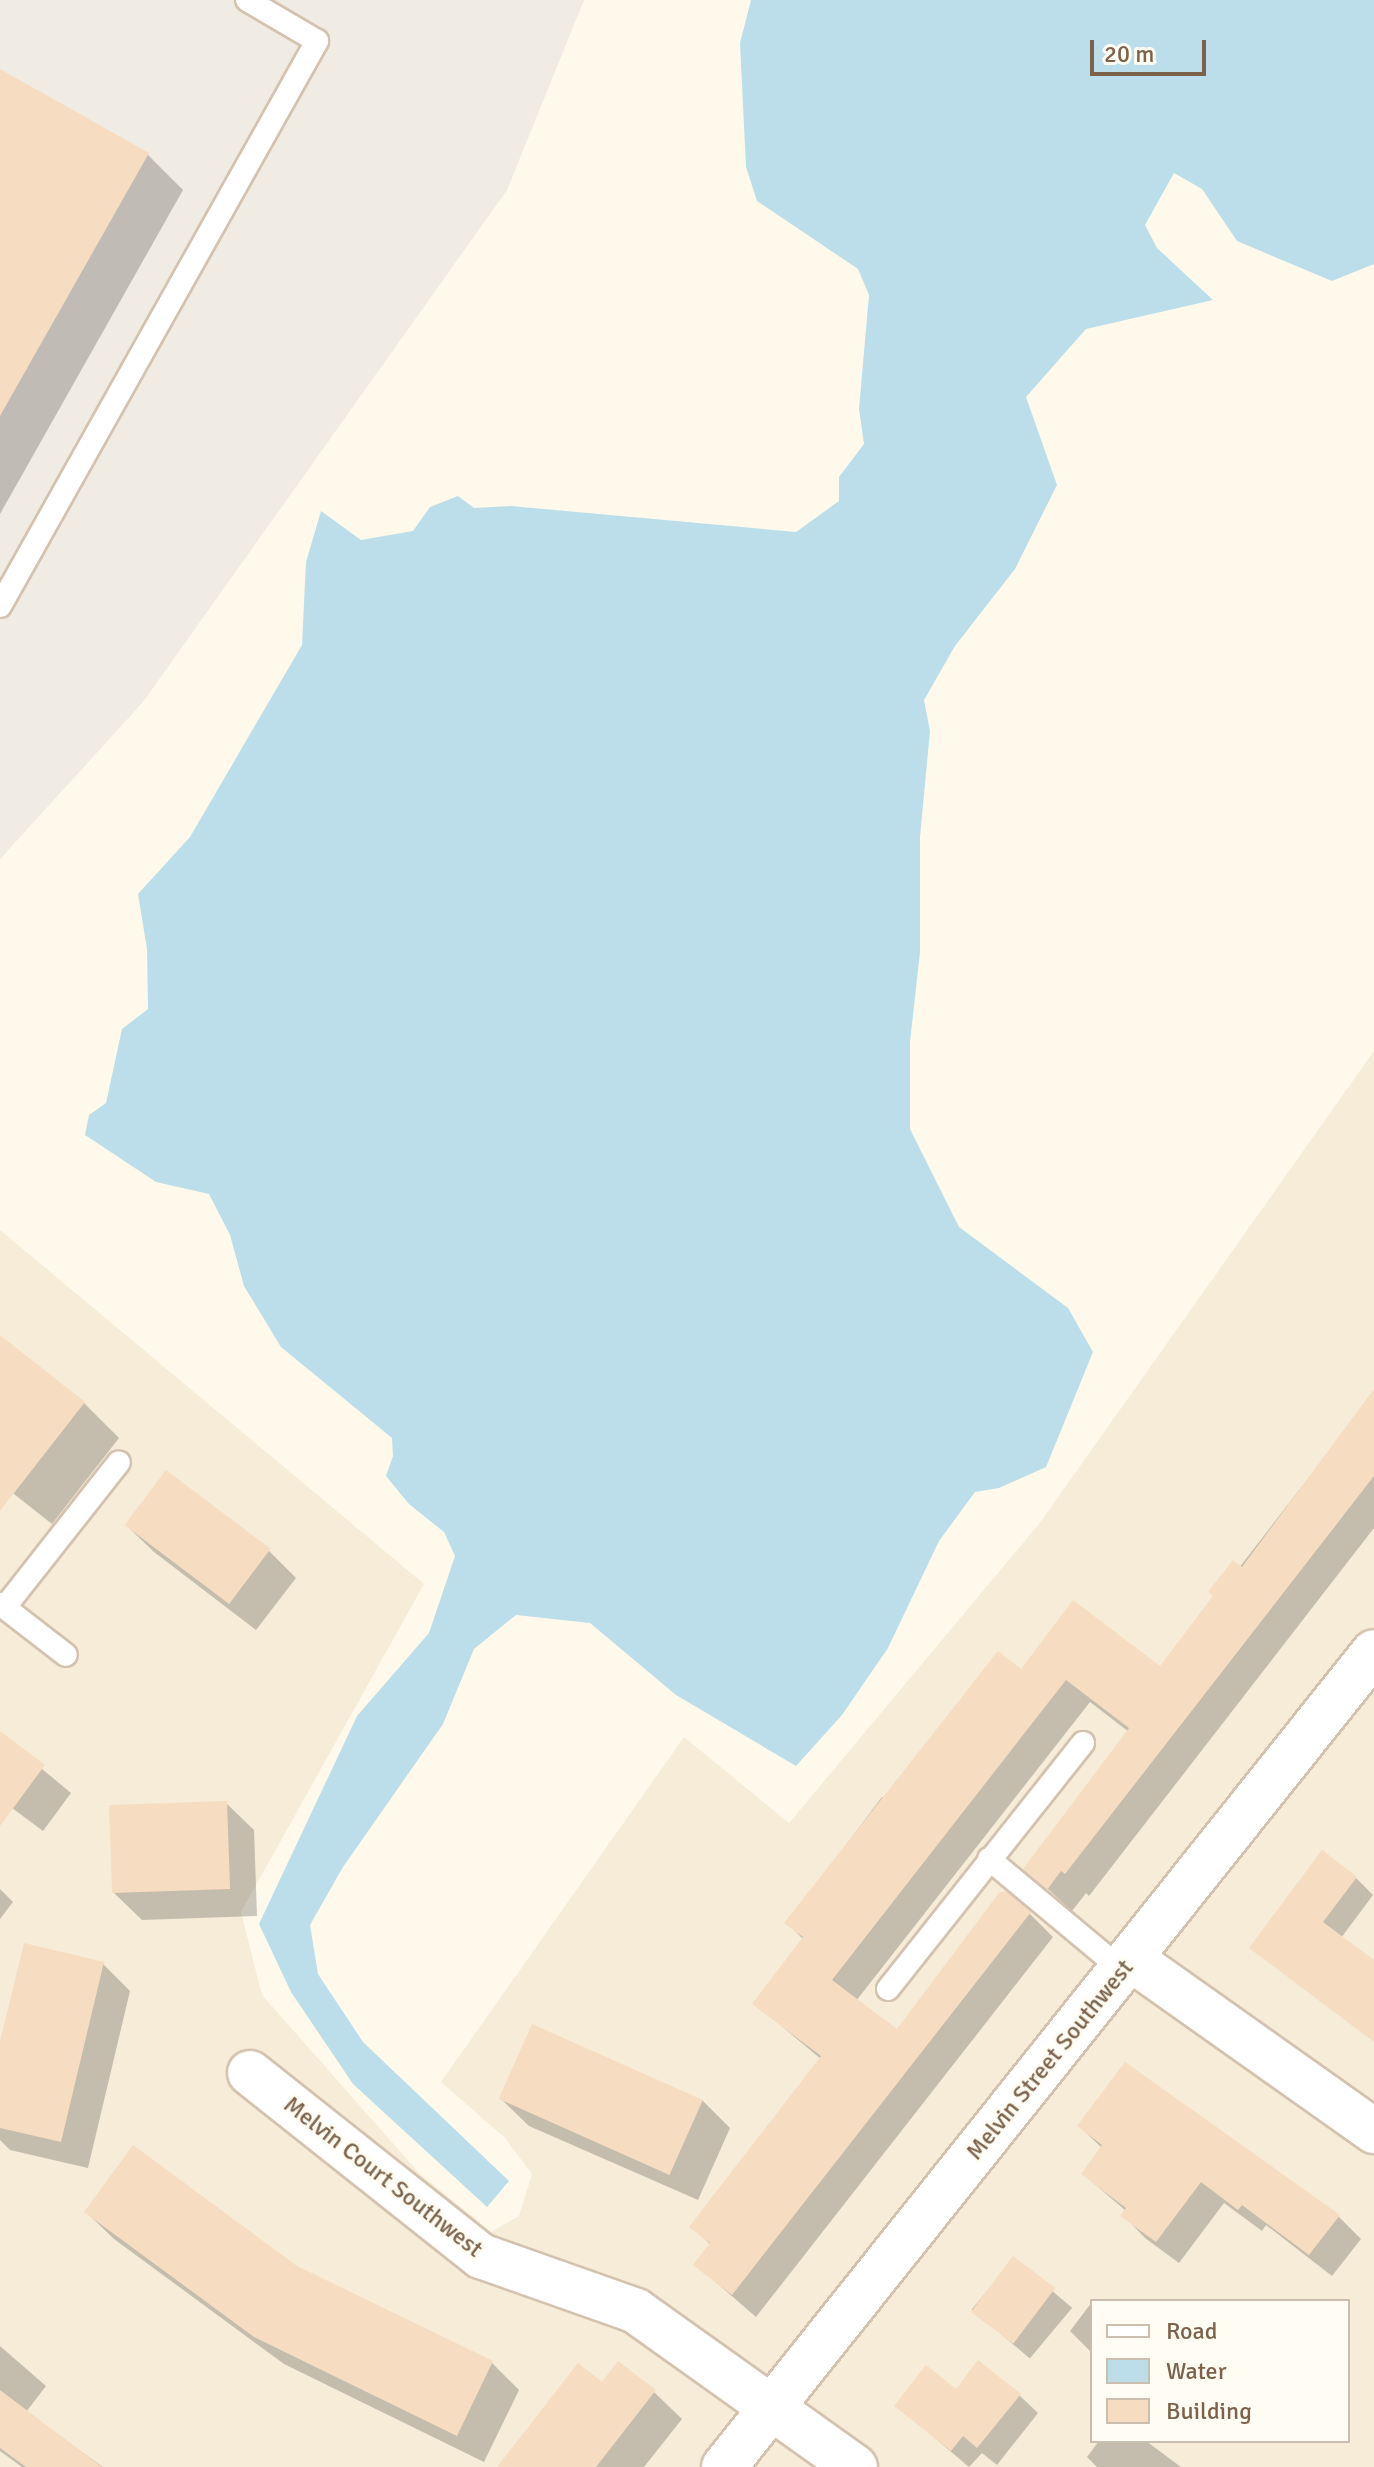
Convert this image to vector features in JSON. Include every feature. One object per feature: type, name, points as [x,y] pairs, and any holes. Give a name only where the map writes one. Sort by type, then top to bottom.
[{"type":"street","name":"Melvin Street Southwest","points":[[724,2467],[1374,1652]]},
{"type":"street","points":[[1127,1965],[1374,2131]]},
{"type":"street","name":"Melvin Court Southwest","points":[[250,2073],[481,2256],[636,2311],[855,2467]]},
{"type":"lane","points":[[0,606],[317,41],[247,0]]},
{"type":"lane","points":[[66,1655],[2,1606],[119,1462]]},
{"type":"lane","points":[[888,1989],[1083,1743]]},
{"type":"lane","points":[[989,1859],[1127,1965]]},
{"type":"shaded area","points":[[0,0],[584,0],[507,190],[143,702],[0,859]]},
{"type":"shaded area","points":[[1374,1051],[1374,2467],[0,2467],[0,1230],[424,1584],[241,1912],[262,1995],[420,2174],[491,2232],[519,2216],[532,2174],[505,2138],[441,2082],[684,1737],[789,1823],[1039,1524]]},
{"type":"water","points":[[751,0],[1374,0],[1374,264],[1332,281],[1237,241],[1202,189],[1174,173],[1145,225],[1157,248],[1213,300],[1086,329],[1026,397],[1057,485],[1015,569],[955,646],[924,700],[930,731],[920,837],[920,952],[910,1042],[910,1129],[959,1227],[1068,1308],[1093,1352],[1046,1467],[999,1488],[975,1492],[939,1541],[888,1648],[842,1715],[796,1766],[676,1695],[590,1623],[516,1615],[474,1649],[443,1724],[343,1867],[310,1925],[318,1974],[363,2042],[509,2181],[487,2207],[353,2084],[291,1992],[259,1924],[357,1716],[429,1633],[455,1556],[444,1532],[409,1504],[386,1476],[393,1456],[392,1438],[281,1347],[244,1286],[230,1235],[209,1194],[156,1182],[85,1135],[89,1115],[106,1103],[122,1029],[148,1009],[147,949],[138,894],[190,837],[302,645],[306,562],[321,511],[361,540],[413,531],[430,507],[458,496],[474,508],[511,506],[796,532],[839,501],[839,477],[864,444],[859,409],[869,295],[858,269],[757,201],[746,167],[740,43]]},
{"type":"building","points":[[0,69],[149,153],[0,416]]},
{"type":"building","points":[[0,1335],[85,1402],[0,1511]]},
{"type":"building","points":[[1374,1389],[1374,1476],[1065,1874],[1061,1871],[1047,1890],[1023,1869],[1129,1728],[1066,1680],[832,1980],[897,2029],[999,1893],[1006,1891],[1031,1912],[732,2295],[693,2265],[710,2243],[689,2227],[821,2056],[752,2004],[803,1937],[784,1923],[998,1651],[1021,1669],[1073,1600],[1160,1666],[1213,1596],[1208,1592],[1233,1560],[1242,1567]]},
{"type":"building","points":[[166,1470],[271,1549],[229,1604],[124,1525]]},
{"type":"building","points":[[0,1731],[45,1765],[0,1826]]},
{"type":"building","points":[[227,1801],[230,1889],[112,1893],[109,1805]]},
{"type":"building","points":[[1322,1850],[1357,1877],[1323,1922],[1374,1960],[1374,2042],[1249,1948]]},
{"type":"building","points":[[24,1943],[104,1962],[61,2142],[0,2128],[0,2042]]},
{"type":"building","points":[[532,2024],[703,2100],[669,2175],[499,2099]]},
{"type":"building","points":[[1125,2062],[1340,2215],[1309,2255],[1242,2205],[1238,2210],[1201,2182],[1156,2242],[1120,2216],[1126,2208],[1081,2174],[1102,2145],[1077,2126]]},
{"type":"building","points":[[133,2145],[297,2266],[493,2361],[457,2436],[254,2337],[84,2212]]},
{"type":"building","points":[[1013,2256],[1055,2288],[1013,2344],[971,2312]]},
{"type":"building","points":[[978,2360],[1021,2394],[977,2448],[963,2436],[951,2451],[894,2406],[926,2365],[956,2389]]},
{"type":"building","points":[[618,2361],[656,2390],[596,2467],[497,2467],[578,2363],[602,2382]]},
{"type":"building","points":[[0,2390],[102,2467],[26,2467],[0,2448]]}]
